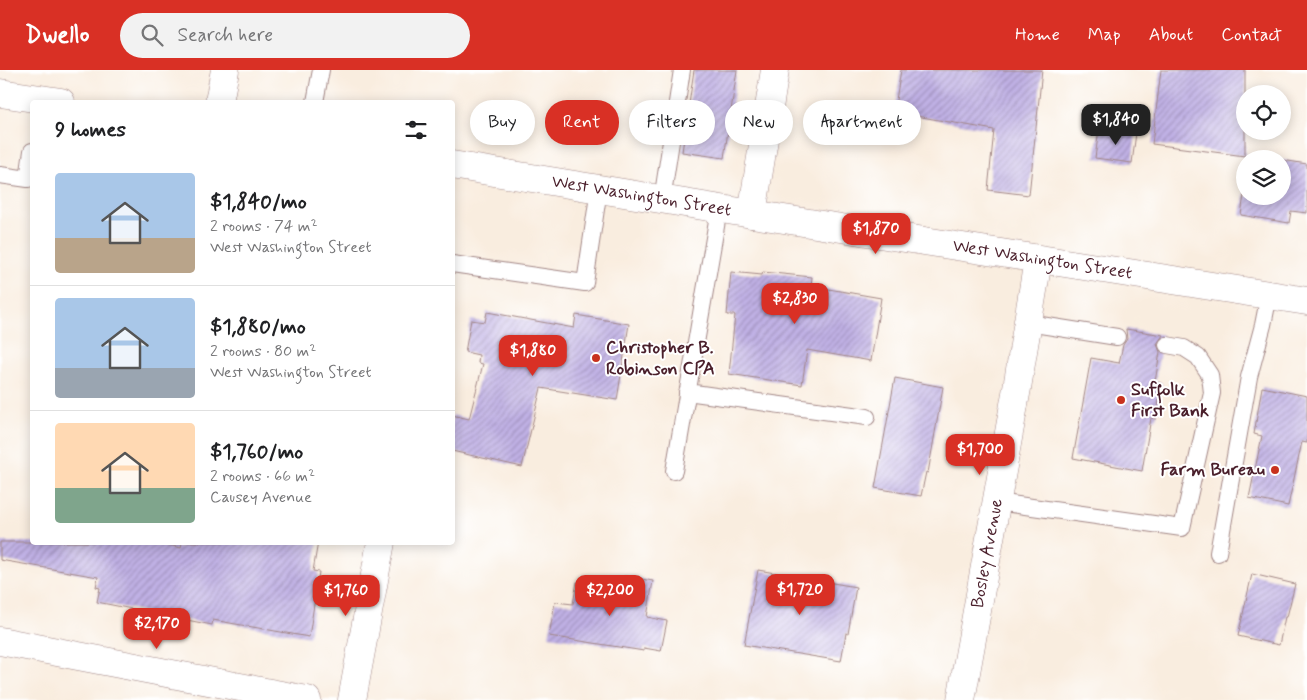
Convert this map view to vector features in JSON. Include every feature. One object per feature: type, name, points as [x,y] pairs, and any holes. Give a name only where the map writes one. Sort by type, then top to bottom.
[{"type":"street","points":[[219,100],[225,70]]},
{"type":"street","points":[[752,214],[775,70]]},
{"type":"street","points":[[0,93],[37,100]]},
{"type":"street","name":"West Washington Street","points":[[455,165],[1038,260],[1307,301]]},
{"type":"street","name":"Bosley Avenue","points":[[962,700],[1038,260]]},
{"type":"street","points":[[352,700],[380,545]]},
{"type":"street","points":[[0,641],[307,700]]},
{"type":"lane","points":[[315,100],[322,70]]},
{"type":"lane","points":[[662,200],[682,70]]},
{"type":"lane","points":[[0,175],[28,179],[30,165]]},
{"type":"lane","points":[[455,264],[585,283],[600,189]]},
{"type":"lane","points":[[674,471],[719,209]]},
{"type":"lane","points":[[1218,553],[1249,377],[1269,295]]},
{"type":"lane","points":[[1028,323],[1118,337]]},
{"type":"lane","points":[[997,502],[1182,528],[1212,393],[1210,375],[1198,357],[1184,348],[1167,345]]},
{"type":"lane","points":[[687,392],[866,417]]},
{"type":"building","points":[[694,70],[737,70],[733,100],[725,100],[726,145],[724,158],[682,152],[683,145],[715,145],[715,100],[690,100]]},
{"type":"building","points":[[901,70],[1042,70],[1029,195],[988,190],[994,130],[921,117],[921,100],[896,100]]},
{"type":"building","points":[[1161,70],[1245,70],[1245,85],[1236,85],[1236,140],[1245,140],[1245,150],[1236,150],[1236,155],[1152,144]]},
{"type":"building","points":[[1099,129],[1136,133],[1132,163],[1095,158]]},
{"type":"building","points":[[1291,161],[1307,164],[1307,213],[1291,211],[1289,223],[1241,215],[1242,205],[1291,205]]},
{"type":"building","points":[[731,272],[762,275],[763,272],[812,277],[811,286],[881,298],[871,361],[807,350],[802,385],[729,374],[735,315],[727,315]]},
{"type":"building","points":[[487,312],[574,328],[576,315],[629,324],[617,400],[541,388],[522,467],[455,452],[455,416],[469,419],[483,364],[478,363],[479,355],[465,352],[471,320],[485,322]]},
{"type":"building","name":"Suffolk First Bank","points":[[1126,329],[1163,335],[1157,344],[1160,352],[1155,382],[1162,383],[1156,419],[1151,418],[1142,471],[1073,458],[1091,358],[1119,363],[1123,345],[1127,339]]},
{"type":"building","points":[[895,378],[943,387],[928,473],[926,472],[921,496],[875,488]]},
{"type":"building","name":"Farm Bureau","points":[[1262,387],[1307,396],[1307,443],[1302,442],[1288,506],[1249,498],[1262,436],[1254,434]]},
{"type":"building","points":[[0,542],[30,542],[30,545],[168,545],[181,548],[182,545],[317,545],[313,571],[319,572],[309,637],[213,620],[212,625],[97,602],[100,588],[96,587],[98,577],[0,560]]},
{"type":"building","points":[[758,570],[856,587],[841,661],[744,645]]},
{"type":"building","points":[[1252,574],[1295,584],[1279,645],[1238,636]]},
{"type":"building","points":[[624,576],[653,581],[647,617],[667,621],[661,651],[644,648],[644,651],[549,636],[555,602],[573,604],[577,582],[621,589]]},
{"type":"place","name":"Christopher B. Robinson CPA","points":[[596,358]]},
{"type":"place","name":"Suffolk First Bank","points":[[1121,400]]},
{"type":"place","name":"Farm Bureau","points":[[1275,470]]}]
